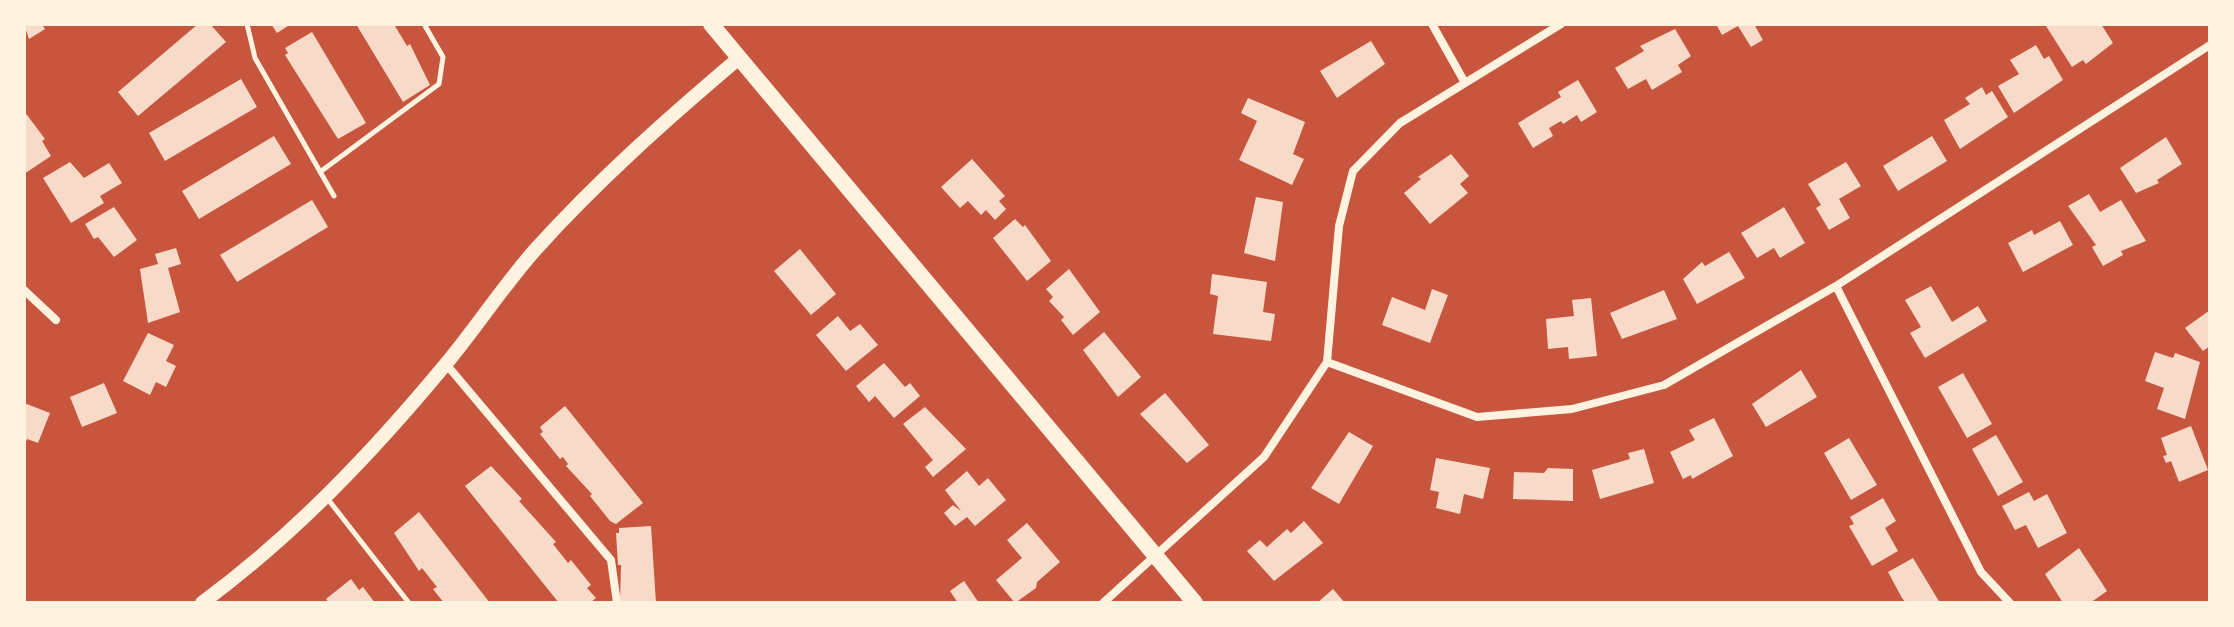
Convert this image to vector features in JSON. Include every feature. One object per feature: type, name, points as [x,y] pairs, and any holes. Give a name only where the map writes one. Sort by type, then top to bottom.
[{"type":"main road","points":[[711,24],[1195,603]]},
{"type":"street","points":[[1432,24],[1464,81]]},
{"type":"street","points":[[1103,603],[1264,457],[1327,362],[1339,226],[1353,171],[1400,123],[1561,24]]},
{"type":"street","points":[[1327,362],[1477,417],[1572,409],[1664,385],[1836,286],[2210,45]]},
{"type":"street","points":[[202,603],[259,560],[326,497],[446,364],[533,253],[593,187],[739,58]]},
{"type":"street","points":[[1836,286],[1981,572],[2010,603]]},
{"type":"street","points":[[24,290],[56,320]]},
{"type":"street","points":[[446,364],[611,560],[617,603]]},
{"type":"lane","points":[[247,24],[255,58],[334,196]]},
{"type":"lane","points":[[320,172],[439,84],[443,57],[424,24]]},
{"type":"lane","points":[[326,497],[409,603]]},
{"type":"building","points":[[24,24],[42,24],[45,29],[29,39]]},
{"type":"building","points":[[198,24],[210,24],[226,42],[138,116],[118,92]]},
{"type":"building","points":[[271,24],[291,24],[277,33]]},
{"type":"building","points":[[356,24],[399,24],[395,26],[407,46],[410,44],[430,85],[403,102]]},
{"type":"building","points":[[1716,24],[1754,24],[1763,40],[1751,47],[1738,26],[1722,35]]},
{"type":"building","points":[[2101,24],[2113,43],[2086,64],[2083,60],[2072,67],[2046,26]]},
{"type":"building","points":[[1675,29],[1691,56],[1678,65],[1682,72],[1652,90],[1646,79],[1628,89],[1615,68],[1644,51],[1640,46]]},
{"type":"building","points":[[312,32],[366,123],[338,139],[285,55],[288,53],[285,48]]},
{"type":"building","points":[[1371,41],[1385,64],[1337,98],[1320,71]]},
{"type":"building","points":[[2036,45],[2044,59],[2049,56],[2063,80],[2014,113],[1998,86],[2019,74],[2010,60]]},
{"type":"building","points":[[241,79],[257,107],[165,161],[149,133]]},
{"type":"building","points":[[1578,80],[1597,112],[1581,122],[1577,115],[1563,124],[1561,121],[1549,128],[1553,136],[1533,148],[1518,123],[1561,97],[1558,92]]},
{"type":"building","points":[[1982,87],[1986,95],[1992,91],[2008,117],[1960,149],[1944,120],[1970,104],[1965,98]]},
{"type":"building","points":[[1248,98],[1305,122],[1293,154],[1304,159],[1292,185],[1239,160],[1257,121],[1241,113]]},
{"type":"building","points":[[24,111],[45,139],[42,141],[51,156],[24,174]]},
{"type":"building","points":[[274,136],[291,164],[199,219],[182,191]]},
{"type":"building","points":[[1932,136],[1947,161],[1898,191],[1883,166]]},
{"type":"building","points":[[2166,137],[2182,164],[2157,180],[2159,183],[2136,193],[2120,168]]},
{"type":"building","points":[[1451,154],[1469,176],[1460,184],[1468,193],[1430,224],[1404,193],[1421,179],[1418,177]]},
{"type":"building","points":[[972,159],[1005,196],[999,201],[1006,209],[995,220],[986,210],[981,215],[968,201],[960,208],[941,187]]},
{"type":"building","points":[[70,162],[84,178],[109,163],[122,183],[100,196],[104,203],[71,223],[43,178]]},
{"type":"building","points":[[1846,162],[1861,186],[1839,199],[1850,218],[1829,230],[1816,208],[1821,205],[1808,184]]},
{"type":"building","points":[[2089,194],[2100,212],[2121,200],[2146,241],[2121,251],[2123,255],[2103,266],[2092,247],[2096,245],[2068,206]]},
{"type":"building","points":[[1256,197],[1283,202],[1275,261],[1244,253]]},
{"type":"building","points":[[312,200],[328,227],[237,282],[220,255]]},
{"type":"building","points":[[114,207],[137,240],[114,257],[98,237],[94,239],[85,224]]},
{"type":"building","points":[[1784,207],[1805,243],[1780,258],[1774,248],[1757,258],[1741,233]]},
{"type":"building","points":[[1015,219],[1023,227],[1025,225],[1051,261],[1027,281],[993,238]]},
{"type":"building","points":[[2060,221],[2073,245],[2023,272],[2008,243],[2032,230],[2034,235]]},
{"type":"building","points":[[176,248],[181,264],[168,268],[180,312],[148,323],[140,269],[158,264],[155,254]]},
{"type":"building","points":[[800,249],[836,294],[811,315],[774,271]]},
{"type":"building","points":[[1729,252],[1745,278],[1697,304],[1683,279],[1702,262],[1705,266]]},
{"type":"building","points":[[1069,269],[1100,312],[1073,335],[1061,320],[1064,317],[1049,301],[1053,297],[1046,289]]},
{"type":"building","points":[[1212,274],[1267,282],[1263,312],[1275,314],[1271,341],[1213,334],[1218,296],[1210,294]]},
{"type":"building","points":[[1931,286],[1952,322],[1978,306],[1987,321],[1925,358],[1910,333],[1921,327],[1905,300]]},
{"type":"building","points":[[1432,289],[1448,295],[1430,343],[1382,325],[1392,297],[1425,310]]},
{"type":"building","points":[[1664,290],[1677,319],[1622,339],[1610,313]]},
{"type":"building","points":[[1591,298],[1597,356],[1569,359],[1568,347],[1548,349],[1546,319],[1574,316],[1572,300]]},
{"type":"building","points":[[2210,310],[2210,346],[2203,351],[2185,328]]},
{"type":"building","points":[[838,316],[850,331],[860,324],[878,345],[846,371],[816,335]]},
{"type":"building","points":[[1104,332],[1141,377],[1118,397],[1083,350]]},
{"type":"building","points":[[148,333],[174,345],[166,361],[176,366],[166,387],[156,382],[150,395],[123,381]]},
{"type":"building","points":[[2155,352],[2173,358],[2175,353],[2200,362],[2185,419],[2157,409],[2164,388],[2145,381]]},
{"type":"building","points":[[884,363],[905,387],[910,383],[920,396],[894,418],[875,396],[869,402],[856,386]]},
{"type":"building","points":[[1801,370],[1817,397],[1766,427],[1752,404]]},
{"type":"building","points":[[1963,373],[1992,424],[1967,438],[1938,387]]},
{"type":"building","points":[[104,383],[117,413],[82,427],[70,397]]},
{"type":"building","points":[[1165,393],[1209,445],[1187,463],[1140,414]]},
{"type":"building","points":[[24,403],[50,413],[38,443],[27,439],[24,447]]},
{"type":"building","points":[[565,406],[643,503],[616,524],[610,521],[590,496],[592,494],[566,466],[568,464],[563,457],[560,459],[540,434],[543,432],[540,427]]},
{"type":"building","points":[[925,407],[966,449],[933,477],[925,467],[933,460],[903,424]]},
{"type":"building","points":[[1714,418],[1733,456],[1692,479],[1691,475],[1683,479],[1670,452],[1695,440],[1689,430]]},
{"type":"building","points":[[2191,426],[2208,470],[2179,482],[2171,461],[2166,463],[2163,456],[2167,455],[2161,438]]},
{"type":"building","points":[[1349,432],[1373,446],[1339,504],[1311,488]]},
{"type":"building","points":[[1996,435],[2023,482],[1998,496],[1972,449]]},
{"type":"building","points":[[1849,438],[1877,485],[1851,500],[1824,453]]},
{"type":"building","points":[[1644,449],[1654,483],[1600,499],[1592,470],[1630,459],[1628,453]]},
{"type":"building","points":[[1436,458],[1490,468],[1483,499],[1464,494],[1460,514],[1436,508],[1439,492],[1430,490]]},
{"type":"building","points":[[491,466],[522,499],[519,501],[556,542],[553,544],[568,563],[571,560],[591,585],[587,588],[596,598],[590,603],[559,603],[465,486]]},
{"type":"building","points":[[1548,468],[1573,469],[1573,501],[1513,499],[1514,472],[1544,473]]},
{"type":"building","points":[[967,471],[979,486],[988,478],[1006,500],[975,526],[967,517],[955,526],[944,513],[953,505],[961,511],[945,490]]},
{"type":"building","points":[[2029,492],[2034,501],[2047,494],[2067,533],[2038,548],[2026,525],[2015,530],[2002,506]]},
{"type":"building","points":[[1883,498],[1896,521],[1885,528],[1898,551],[1872,566],[1849,526],[1854,524],[1850,517]]},
{"type":"building","points":[[419,512],[490,603],[444,603],[433,589],[437,587],[422,568],[419,571],[394,533]]},
{"type":"building","points":[[1304,521],[1323,543],[1274,581],[1247,551],[1260,540],[1267,547],[1287,529],[1291,533]]},
{"type":"building","points":[[1027,523],[1060,562],[1037,582],[1036,588],[1015,603],[996,580],[1022,558],[1007,540]]},
{"type":"building","points":[[651,526],[656,603],[620,603],[621,565],[618,565],[616,533],[619,533],[619,528]]},
{"type":"building","points":[[2079,548],[2107,591],[2090,603],[2063,603],[2045,574]]},
{"type":"building","points":[[1913,558],[1940,603],[1906,603],[1902,598],[1888,572]]},
{"type":"building","points":[[351,579],[359,590],[363,587],[375,603],[329,603],[326,599]]},
{"type":"building","points":[[964,581],[979,603],[958,603],[950,591]]},
{"type":"building","points":[[1333,589],[1345,603],[1317,603]]}]
